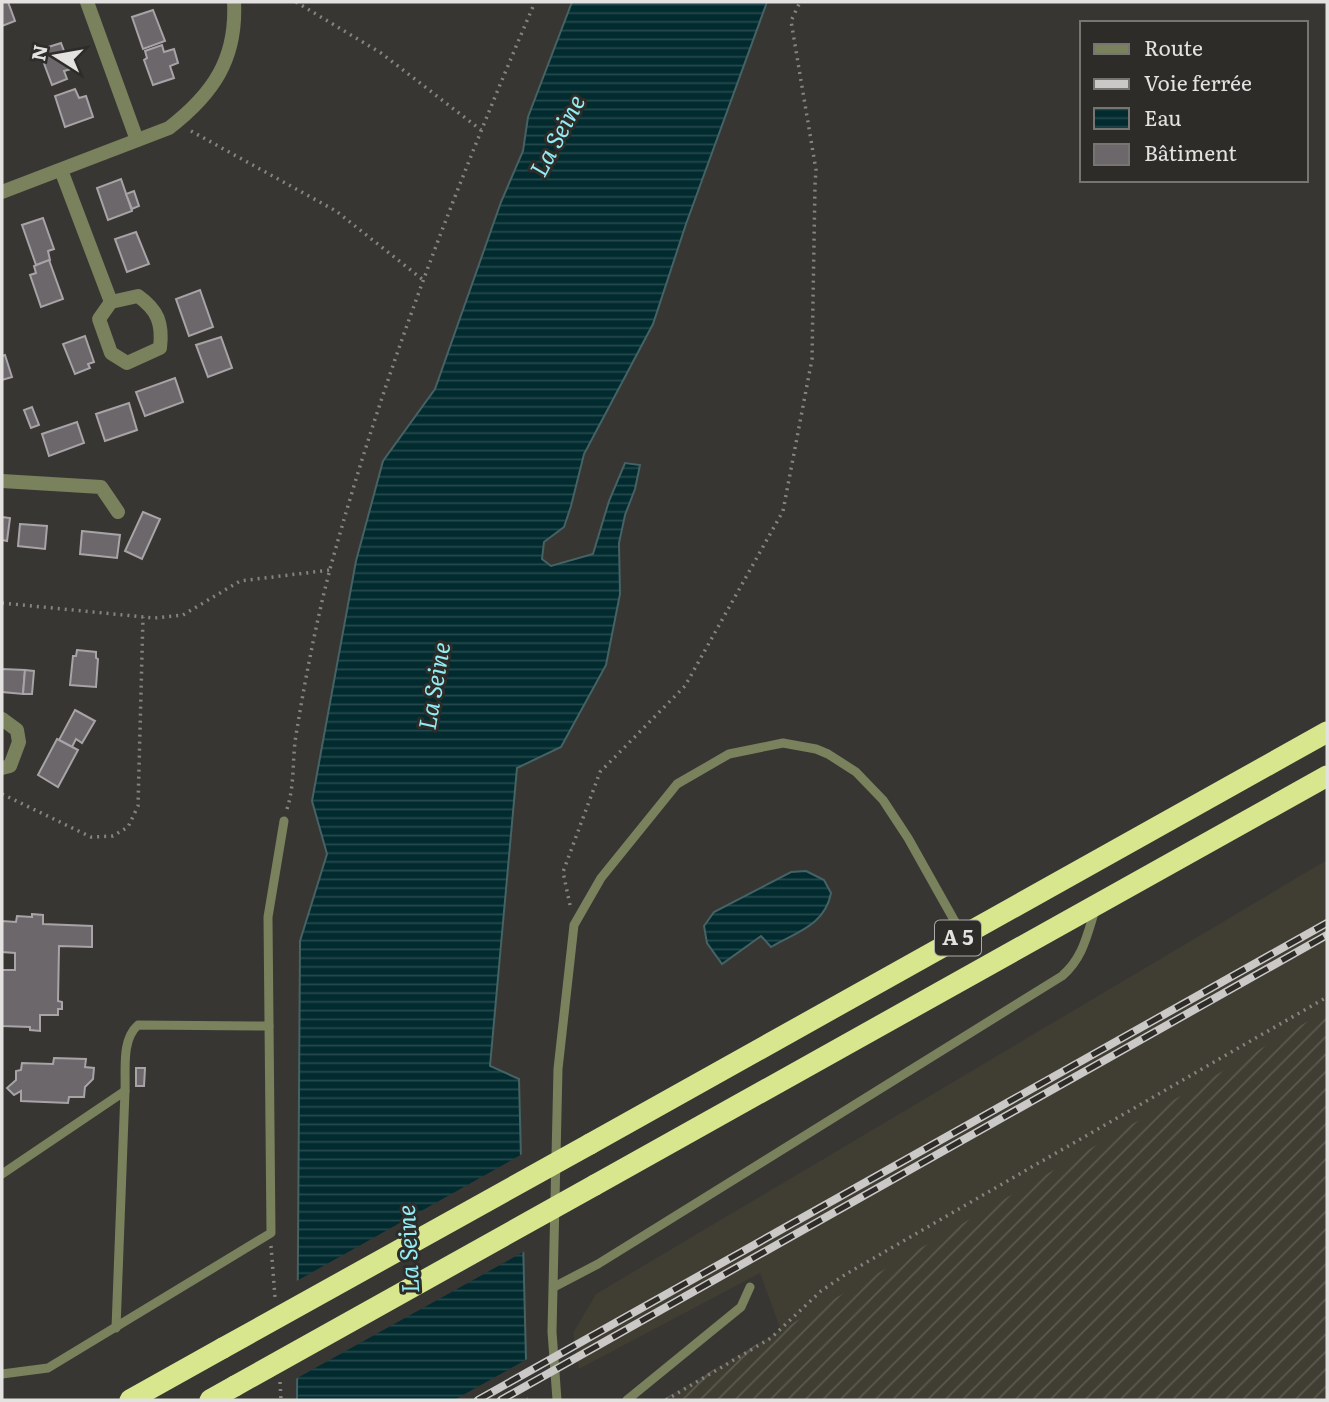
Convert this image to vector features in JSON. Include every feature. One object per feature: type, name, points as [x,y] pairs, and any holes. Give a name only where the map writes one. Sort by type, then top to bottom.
[{"type":"highway","name":"A 5","points":[[130,1400],[1327,732]]},
{"type":"highway","name":"A 5","points":[[210,1400],[1327,776]]},
{"type":"street","points":[[87,2],[137,140]]},
{"type":"street","points":[[2,192],[169,128],[193,110],[213,85],[227,56],[236,25],[234,2]]},
{"type":"street","points":[[61,170],[111,302]]},
{"type":"street","points":[[138,296],[152,305],[162,330],[160,348],[127,363],[111,353],[99,320],[111,302],[138,296]]},
{"type":"street","points":[[2,481],[100,487],[118,512]]},
{"type":"street","points":[[2,719],[17,730],[19,741],[10,766],[2,768]]},
{"type":"lane","points":[[557,1400],[552,1332],[558,1069],[574,925],[601,878],[677,784],[729,754],[783,743],[828,754],[843,762],[867,782],[883,800],[908,838],[963,936]]},
{"type":"lane","points":[[2,1374],[48,1368],[271,1233],[268,917],[284,821]]},
{"type":"lane","points":[[554,1287],[598,1264],[1062,976],[1073,967],[1081,955],[1097,905]]},
{"type":"lane","points":[[116,1328],[127,1043],[132,1030],[138,1025],[269,1026]]},
{"type":"lane","points":[[2,1174],[125,1091]]},
{"type":"lane","points":[[627,1400],[741,1307],[750,1287]]},
{"type":"path","points":[[296,2],[381,53],[481,130]]},
{"type":"path","points":[[284,821],[292,791],[296,739],[330,570],[423,280],[481,130],[536,2]]},
{"type":"path","points":[[574,925],[563,872],[600,772],[685,686],[783,511],[812,359],[816,170],[791,21],[800,2]]},
{"type":"path","points":[[180,119],[193,133],[337,211],[423,280]]},
{"type":"path","points":[[2,603],[143,617],[183,615],[240,581],[330,570]]},
{"type":"path","points":[[2,794],[91,837],[113,836],[128,827],[138,806],[143,617]]},
{"type":"path","points":[[666,1400],[771,1338],[821,1291],[846,1274],[1327,997]]},
{"type":"shaded area","points":[[1327,860],[1327,1127],[798,1377],[760,1273],[579,1369],[573,1333],[596,1294]]},
{"type":"shaded area","points":[[1327,1010],[1327,1400],[662,1400],[965,1222]]},
{"type":"water","name":"La Seine","points":[[572,2],[767,2],[686,224],[653,324],[584,454],[564,527],[544,542],[542,559],[551,566],[593,554],[609,501],[625,463],[640,465],[619,543],[620,594],[606,665],[561,747],[517,768],[490,1066],[519,1079],[527,1400],[297,1400],[300,941],[327,854],[312,801],[356,561],[383,461],[435,389],[501,202],[523,151],[528,117]]},
{"type":"water","points":[[806,871],[824,880],[831,893],[823,913],[800,932],[771,947],[761,936],[722,964],[707,943],[704,926],[714,912],[791,872]]},
{"type":"pier","points":[[524,1153],[527,1250],[292,1381],[293,1283]]},
{"type":"pier","points":[[529,1358],[530,1396],[523,1400],[454,1400]]},
{"type":"building","points":[[2,2],[8,2],[15,21],[2,26]]},
{"type":"building","points":[[153,10],[165,41],[143,49],[132,17]]},
{"type":"building","points":[[61,43],[71,69],[64,71],[67,79],[52,85],[39,50]]},
{"type":"building","points":[[162,45],[164,52],[174,49],[178,63],[170,66],[174,78],[153,85],[144,60],[147,58],[145,51]]},
{"type":"building","points":[[75,89],[79,98],[86,96],[93,117],[65,127],[55,96]]},
{"type":"building","points":[[121,179],[132,211],[108,220],[97,188]]},
{"type":"building","points":[[134,191],[139,206],[132,209],[126,194]]},
{"type":"building","points":[[43,218],[54,249],[48,251],[50,260],[36,265],[22,225]]},
{"type":"building","points":[[136,232],[149,264],[127,272],[115,239]]},
{"type":"building","points":[[49,260],[63,299],[41,307],[30,275],[36,273],[34,266]]},
{"type":"building","points":[[200,290],[213,327],[189,336],[176,299]]},
{"type":"building","points":[[85,336],[94,362],[88,364],[90,368],[75,374],[63,344]]},
{"type":"building","points":[[221,337],[232,368],[208,377],[196,345]]},
{"type":"building","points":[[5,355],[12,377],[2,380],[2,356]]},
{"type":"building","points":[[175,378],[183,402],[145,416],[136,392]]},
{"type":"building","points":[[129,403],[137,430],[105,441],[96,414]]},
{"type":"building","points":[[32,407],[39,425],[31,428],[24,410]]},
{"type":"building","points":[[77,422],[84,443],[49,456],[42,434]]},
{"type":"building","points":[[143,512],[160,519],[142,559],[125,551]]},
{"type":"building","points":[[2,517],[10,518],[7,541],[2,540]]},
{"type":"building","points":[[20,524],[47,526],[45,549],[18,546]]},
{"type":"building","points":[[82,531],[120,535],[117,558],[80,554]]},
{"type":"building","points":[[77,650],[96,652],[96,687],[70,685],[73,656],[76,656]]},
{"type":"building","points":[[2,669],[25,670],[23,694],[2,692]]},
{"type":"building","points":[[25,670],[34,671],[32,694],[23,694]]},
{"type":"building","points":[[75,710],[95,721],[82,743],[76,739],[72,747],[59,740]]},
{"type":"building","points":[[57,739],[78,750],[58,787],[38,775]]},
{"type":"building","points":[[32,914],[43,915],[43,924],[92,926],[92,947],[59,946],[58,1001],[62,1002],[62,1009],[58,1009],[58,1015],[40,1015],[40,1031],[30,1030],[30,1027],[2,1026],[2,970],[15,970],[15,953],[2,952],[2,921],[16,922],[17,916],[32,917]]},
{"type":"building","points":[[54,1058],[86,1059],[85,1067],[94,1068],[93,1079],[85,1087],[84,1097],[69,1097],[68,1103],[21,1101],[21,1091],[14,1095],[7,1088],[16,1080],[16,1071],[21,1070],[22,1063],[53,1064]]},
{"type":"building","points":[[136,1068],[145,1068],[144,1086],[136,1086]]},
{"type":"railway","points":[[478,1400],[1327,923]]},
{"type":"railway","points":[[501,1400],[1327,935]]}]
